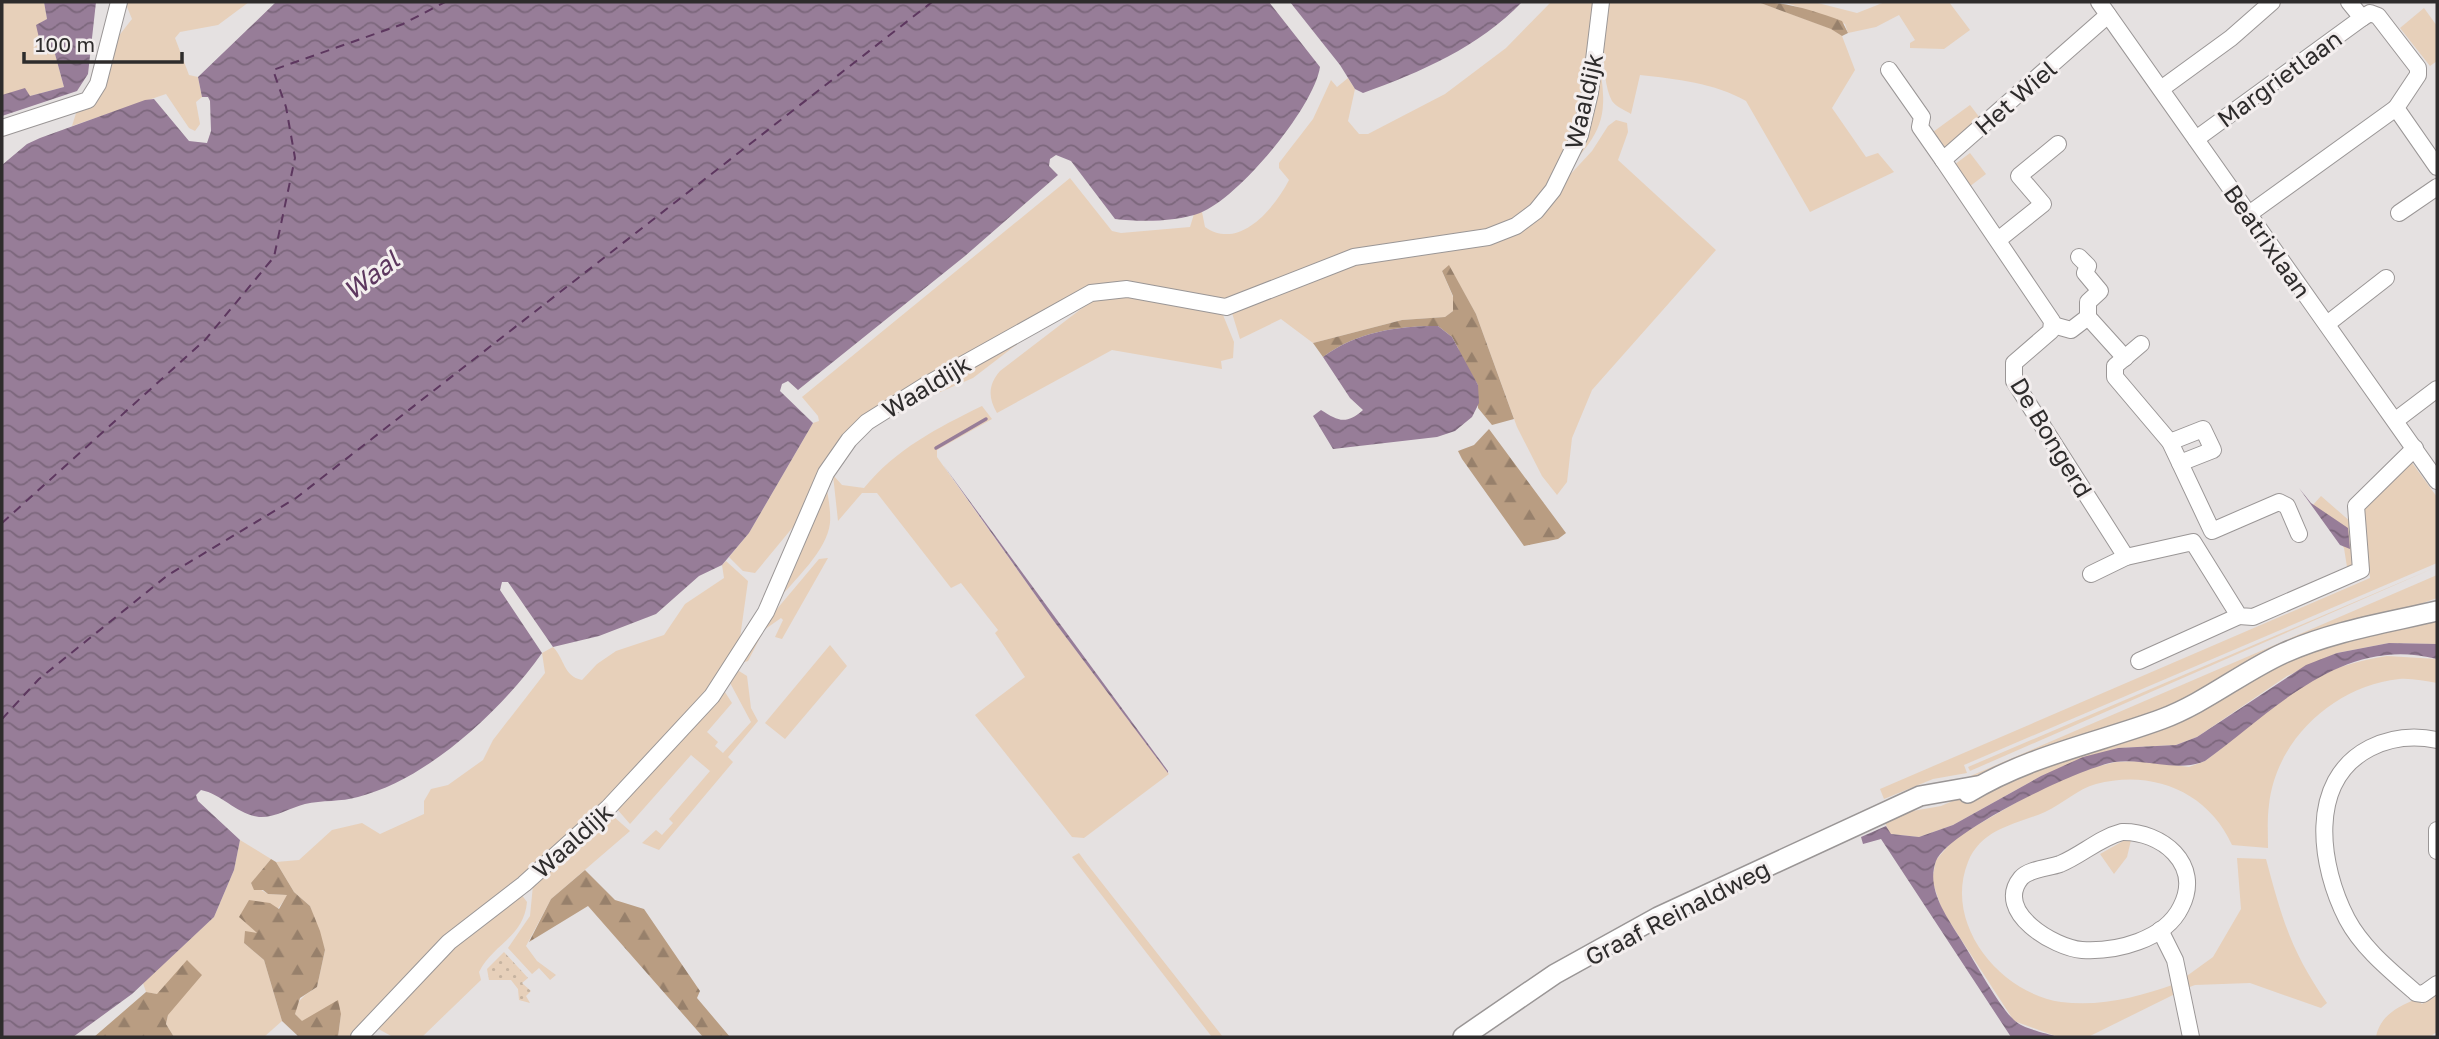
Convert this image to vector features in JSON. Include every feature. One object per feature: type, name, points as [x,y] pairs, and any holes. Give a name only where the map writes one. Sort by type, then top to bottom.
[{"type":"main road","name":"Graaf Reinaldweg","points":[[1463,1037],[1555,974],[1658,917],[1902,807],[1920,796],[1977,786],[2058,752],[2188,708],[2257,666],[2310,643],[2404,615],[2437,602]]},
{"type":"main road","name":"Graaf Reinaldweg","points":[[2404,615],[2437,611]]},
{"type":"street","points":[[2,128],[88,100],[98,84],[119,2]]},
{"type":"street","name":"Waaldijk","points":[[359,1037],[440,950],[547,865],[608,808],[712,696],[766,612],[826,473],[849,440],[867,422],[926,385],[1091,293],[1127,289],[1226,307],[1354,257],[1488,237],[1516,226],[1536,211],[1553,190],[1580,135],[1590,93],[1601,2]]},
{"type":"street","points":[[2161,89],[2231,38],[2272,2]]},
{"type":"street","points":[[2249,214],[2396,107],[2419,72],[2378,16],[2370,13],[2362,18],[2349,2]]},
{"type":"street","name":"Beatrixlaan","points":[[2104,8],[2437,481]]},
{"type":"street","name":"Het Wiel","points":[[1942,160],[2104,8]]},
{"type":"street","name":"Margrietlaan","points":[[2196,139],[2362,18]]},
{"type":"street","points":[[1889,70],[1922,117],[1920,127],[1926,138],[1998,240],[2053,325],[2071,330],[2088,317]]},
{"type":"street","points":[[2396,107],[2437,167]]},
{"type":"street","points":[[1998,240],[2043,204],[2020,176],[2058,145]]},
{"type":"street","points":[[2399,213],[2437,187]]},
{"type":"street","points":[[2079,257],[2088,266],[2085,273],[2101,291],[2088,302],[2088,317],[2125,358]]},
{"type":"street","points":[[2327,324],[2386,278]]},
{"type":"street","name":"De Bongerd","points":[[2053,325],[2046,335],[2017,359],[2012,369],[2014,381],[2126,557]]},
{"type":"street","points":[[2141,344],[2115,366],[2115,377],[2170,442],[2213,531]]},
{"type":"street","points":[[2396,420],[2437,389]]},
{"type":"street","points":[[2170,442],[2203,429],[2213,450],[2180,464]]},
{"type":"street","points":[[2139,661],[2239,616],[2253,617],[2361,570],[2356,506],[2415,449]]},
{"type":"street","points":[[2091,574],[2126,557],[2193,542],[2279,502],[2287,506],[2299,534]]},
{"type":"street","points":[[2193,542],[2239,616]]},
{"type":"street","points":[[2437,740],[2397,738],[2365,751],[2353,760],[2337,780],[2329,798],[2324,823],[2328,869],[2349,923],[2384,966],[2416,993],[2423,993],[2437,984]]},
{"type":"street","points":[[2437,830],[2437,851]]},
{"type":"street","points":[[2113,834],[2146,834],[2172,850],[2185,872],[2182,905],[2160,930],[2114,948],[2066,948],[2049,941],[2026,921],[2017,906],[2015,891],[2025,874],[2072,859],[2113,834]]},
{"type":"street","points":[[2160,930],[2175,960],[2192,1037]]},
{"type":"shaded area","points":[[2,2],[44,2],[47,19],[37,25],[42,51],[55,54],[64,87],[30,96],[2,95]]},
{"type":"shaded area","points":[[125,2],[249,2],[218,25],[180,32],[175,38],[189,75],[198,77],[202,97],[196,102],[200,124],[195,131],[189,128],[166,94],[72,126],[77,110],[114,42],[132,19]]},
{"type":"shaded area","points":[[1551,2],[1597,2],[1584,106],[1545,197],[1503,228],[1380,248],[1226,302],[1174,294],[1161,287],[1158,289],[1122,285],[873,415],[803,515],[755,573],[743,571],[729,557],[749,533],[813,423],[819,421],[802,397],[1070,178],[1112,231],[1121,233],[1190,227],[1194,214],[1202,212],[1205,227],[1218,233],[1230,234],[1243,230],[1265,214],[1289,180],[1279,168],[1279,163],[1313,119],[1331,80],[1337,87],[1348,78],[1355,89],[1348,121],[1359,134],[1368,134],[1445,94],[1506,48]]},
{"type":"shaded area","points":[[1605,2],[1758,2],[1832,29],[1842,36],[1855,70],[1832,108],[1866,157],[1878,153],[1894,172],[1810,212],[1746,101],[1708,86],[1640,75],[1631,114],[1616,105],[1608,92],[1604,53]]},
{"type":"shaded area","points":[[1784,2],[1814,2],[1857,13],[1885,2],[1949,2],[1970,30],[1944,49],[1910,48],[1910,43],[1915,40],[1899,15],[1876,27],[1848,33],[1845,24]]},
{"type":"shaded area","points":[[2424,8],[2437,26],[2437,61],[2430,66],[2400,28]]},
{"type":"shaded area","points":[[1600,68],[1603,96],[1601,119],[1592,139],[1574,162]]},
{"type":"shaded area","points":[[1970,105],[1980,118],[1946,149],[1933,132]]},
{"type":"shaded area","points":[[1616,120],[1627,123],[1628,132],[1618,160],[1716,250],[1592,390],[1572,438],[1567,482],[1557,495],[1542,476],[1517,427],[1476,314],[1449,266],[1442,271],[1453,297],[1453,311],[1445,317],[1402,320],[1313,343],[1281,319],[1240,339],[1232,313],[1336,266],[1484,241],[1566,179],[1592,151],[1608,126]]},
{"type":"shaded area","points":[[1970,153],[1986,174],[1969,187],[1954,165]]},
{"type":"shaded area","points":[[1113,292],[1221,310],[1234,342],[1233,358],[1221,361],[1222,369],[1112,350],[997,413],[991,392],[993,381],[1000,371],[1094,299]]},
{"type":"shaded area","points":[[1037,329],[973,378],[891,413]]},
{"type":"shaded area","points":[[982,406],[992,419],[937,450],[937,457],[1053,620],[1169,774],[1084,838],[1072,837],[975,715],[1025,677],[995,633],[998,630],[961,583],[951,588],[877,493],[862,493],[838,521],[833,475],[842,485],[864,488],[876,474],[904,451],[933,431]]},
{"type":"shaded area","points":[[2410,460],[2437,497],[2437,563],[1964,765],[1967,773],[1933,779],[1884,799],[1880,789],[2370,578],[2361,512]]},
{"type":"shaded area","points":[[826,484],[830,514],[828,534],[816,554],[777,601]]},
{"type":"shaded area","points":[[2321,496],[2352,523],[2355,565],[2347,567],[2344,548],[2313,505]]},
{"type":"shaded area","points":[[828,558],[782,639],[775,637],[783,620],[781,618],[764,630],[748,661],[741,663],[771,616],[819,559]]},
{"type":"shaded area","points":[[726,561],[748,581],[739,645],[718,681],[630,780],[353,1037],[338,1037],[341,1014],[302,1022],[295,1014],[296,1009],[302,998],[317,987],[325,950],[310,906],[294,892],[276,862],[299,860],[332,830],[362,823],[380,834],[424,814],[424,801],[431,789],[448,785],[483,760],[493,740],[545,673],[542,653],[553,647],[571,675],[582,680],[597,664],[616,651],[664,635],[685,604],[724,578],[722,565]]},
{"type":"shaded area","points":[[2434,568],[1970,771],[1968,767]]},
{"type":"shaded area","points":[[2437,575],[2437,598],[2198,696],[1978,781],[1959,781]]},
{"type":"shaded area","points":[[2437,619],[2437,644],[2389,643],[2337,653],[2287,676],[2197,737],[2176,745],[2118,748],[2041,776],[1953,825],[1919,837],[1890,834],[1884,820],[1901,813],[1941,806],[2293,654]]},
{"type":"shaded area","points":[[830,645],[847,666],[785,739],[765,723]]},
{"type":"shaded area","points":[[2387,656],[2437,659],[2437,683],[2399,679],[2375,684],[2353,692],[2313,720],[2296,738],[2283,758],[2274,781],[2268,810],[2268,848],[2232,845],[2222,826],[2193,798],[2157,782],[2137,780],[2117,780],[2089,786],[2045,812],[2000,829],[1982,842],[1968,862],[1962,885],[1963,909],[1970,931],[1982,952],[1998,970],[2017,985],[2038,996],[2076,1003],[2119,1000],[2175,984],[2177,993],[2088,1037],[2058,1037],[2014,1021],[1942,910],[1932,880],[1936,860],[1955,838],[2043,787],[2091,768],[2116,762],[2141,761],[2189,767],[2205,761],[2274,704],[2304,684],[2344,666]]},
{"type":"shaded area","points":[[739,671],[747,676],[751,708],[758,721],[728,757],[733,762],[659,850],[642,843],[656,830],[662,835],[673,823],[669,819],[710,771],[691,755],[630,824],[617,809],[723,689],[732,703],[707,732],[718,742],[715,746],[723,753],[751,722],[728,679]]},
{"type":"shaded area","points":[[605,816],[613,816],[630,831],[551,899],[526,946],[537,961],[556,975],[550,980],[539,968],[532,974],[508,948],[530,916],[533,885]]},
{"type":"shaded area","points":[[2132,836],[2127,857],[2114,874],[2100,854]]},
{"type":"shaded area","points":[[240,840],[271,859],[251,884],[268,894],[288,895],[259,934],[244,943],[264,960],[282,1021],[264,1037],[174,1037],[166,1024],[168,1015],[156,994],[146,992],[143,983],[214,917],[234,870]]},
{"type":"shaded area","points":[[1079,853],[1223,1037],[1212,1037],[1072,857]]},
{"type":"shaded area","points":[[2237,858],[2266,859],[2289,934],[2327,1003],[2321,1008],[2250,983],[2195,985],[2187,988],[2184,978],[2213,957],[2241,909]]},
{"type":"shaded area","points":[[521,894],[527,902],[520,924],[485,962],[479,972],[481,980],[422,1037],[393,1037],[373,1026],[427,967]]},
{"type":"shaded area","points":[[504,952],[528,978],[522,983],[531,991],[526,996],[530,1003],[519,1000],[518,989],[511,980],[489,980],[487,969]]},
{"type":"shaded area","points":[[2437,991],[2437,1032],[2429,1037],[2376,1037],[2381,1023],[2390,1013],[2416,999],[2422,1004]]},
{"type":"green space","points":[[1758,2],[1790,5],[1832,17],[1842,21],[1848,33],[1842,36],[1831,29]]},
{"type":"green space","points":[[1449,265],[1476,314],[1514,419],[1492,425],[1478,408],[1478,385],[1452,337],[1438,326],[1392,329],[1363,336],[1323,357],[1313,343],[1402,320],[1445,317],[1453,311],[1453,296],[1442,271]]},
{"type":"green space","points":[[1489,429],[1566,533],[1558,539],[1524,546],[1462,459],[1458,451],[1474,445]]},
{"type":"green space","points":[[271,859],[276,862],[294,892],[310,906],[325,950],[317,987],[300,998],[295,1014],[302,1021],[338,1000],[341,1014],[338,1037],[299,1037],[282,1021],[264,960],[244,943],[245,931],[257,933],[239,917],[249,900],[270,903],[279,909],[287,895],[254,890],[251,883]]},
{"type":"green space","points":[[585,870],[615,900],[644,909],[700,991],[697,998],[730,1037],[703,1037],[588,906],[529,942],[551,899]]},
{"type":"green space","points":[[187,960],[202,975],[168,1015],[166,1024],[174,1037],[94,1037],[146,992],[157,994]]},
{"type":"water","points":[[44,2],[96,2],[88,74],[77,91],[2,116],[2,95],[25,88],[30,96],[64,87],[55,54],[42,51],[36,25],[47,19]]},
{"type":"water","name":"Waal","points":[[276,2],[1269,2],[1320,67],[1304,105],[1290,127],[1254,171],[1216,204],[1200,213],[1158,220],[1115,219],[1071,161],[1056,155],[1050,159],[1049,166],[1058,175],[965,256],[798,390],[788,381],[782,384],[780,391],[813,423],[749,533],[722,565],[699,576],[656,614],[599,636],[553,647],[508,582],[502,582],[500,590],[542,653],[506,697],[461,740],[411,775],[384,788],[345,800],[305,804],[265,817],[243,812],[216,795],[201,790],[196,795],[198,801],[240,840],[234,870],[214,917],[132,994],[73,1037],[2,1037],[2,165],[27,144],[40,138],[154,99],[189,141],[207,143],[211,131],[210,101],[208,97],[202,97],[198,77]]},
{"type":"water","points":[[1290,2],[1522,2],[1487,32],[1448,57],[1363,93],[1355,89],[1340,65]]},
{"type":"water","points":[[1438,326],[1452,337],[1478,385],[1479,403],[1472,417],[1455,431],[1437,437],[1333,449],[1313,416],[1321,410],[1342,420],[1352,418],[1363,410],[1350,398],[1323,357],[1336,348],[1377,332]]},
{"type":"water","points":[[944,466],[1168,771],[1168,773],[1053,620]]},
{"type":"water","points":[[2299,488],[2311,503],[2348,528],[2350,549],[2340,545]]},
{"type":"water","points":[[2389,643],[2437,644],[2437,659],[2403,654],[2370,657],[2340,667],[2283,701],[2205,761],[2183,766],[2127,761],[2098,766],[2017,802],[1964,834],[1945,849],[1936,861],[1933,881],[1938,900],[1948,918],[2007,1013],[2018,1023],[2058,1037],[2011,1037],[1881,839],[1863,844],[1861,837],[1886,826],[1891,834],[1919,837],[1953,825],[2041,776],[2083,757],[2118,748],[2176,745],[2197,737],[2306,665],[2337,653]]},
{"type":"waterway","points":[[936,448],[986,419]]},
{"type":"ferry route","points":[[2,523],[205,340],[274,257],[295,158],[286,107],[273,70],[403,24],[445,2]]},
{"type":"ferry route","points":[[2,719],[39,679],[168,575],[296,498],[932,2]]}]
